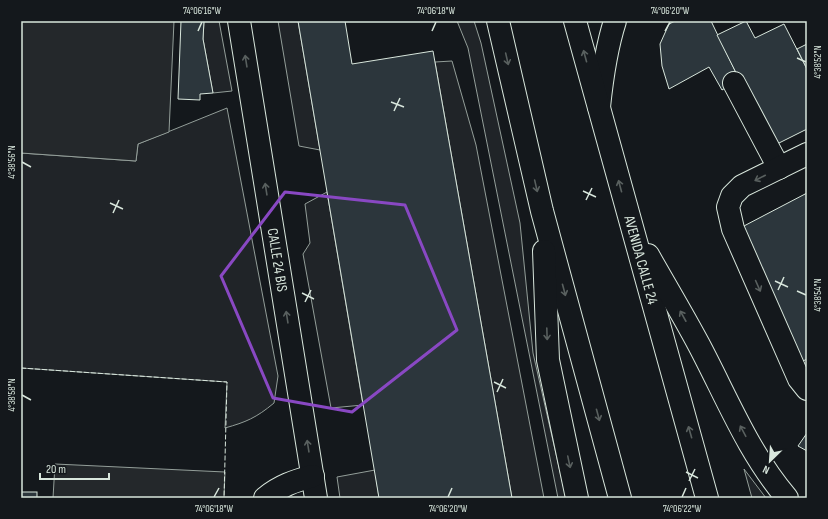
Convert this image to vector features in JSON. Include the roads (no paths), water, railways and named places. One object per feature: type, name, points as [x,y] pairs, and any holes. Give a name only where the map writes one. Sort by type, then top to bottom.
[{"type":"main road","name":"CALLE 24 BIS","points":[[239,21],[316,498]]},
{"type":"main road","points":[[498,21],[542,211],[620,498]]},
{"type":"main road","name":"AVENIDA CALLE 24","points":[[575,21],[707,498]]},
{"type":"main road","points":[[599,107],[603,74],[615,21]]},
{"type":"main road","points":[[734,83],[779,168]]},
{"type":"main road","points":[[807,154],[742,186],[732,196],[728,207],[733,229],[799,378],[807,389]]},
{"type":"main road","points":[[542,211],[548,360],[577,498]]},
{"type":"main road","points":[[631,223],[699,344],[758,459],[787,498]]},
{"type":"main road","points":[[265,498],[277,489],[292,481],[313,476]]}]
